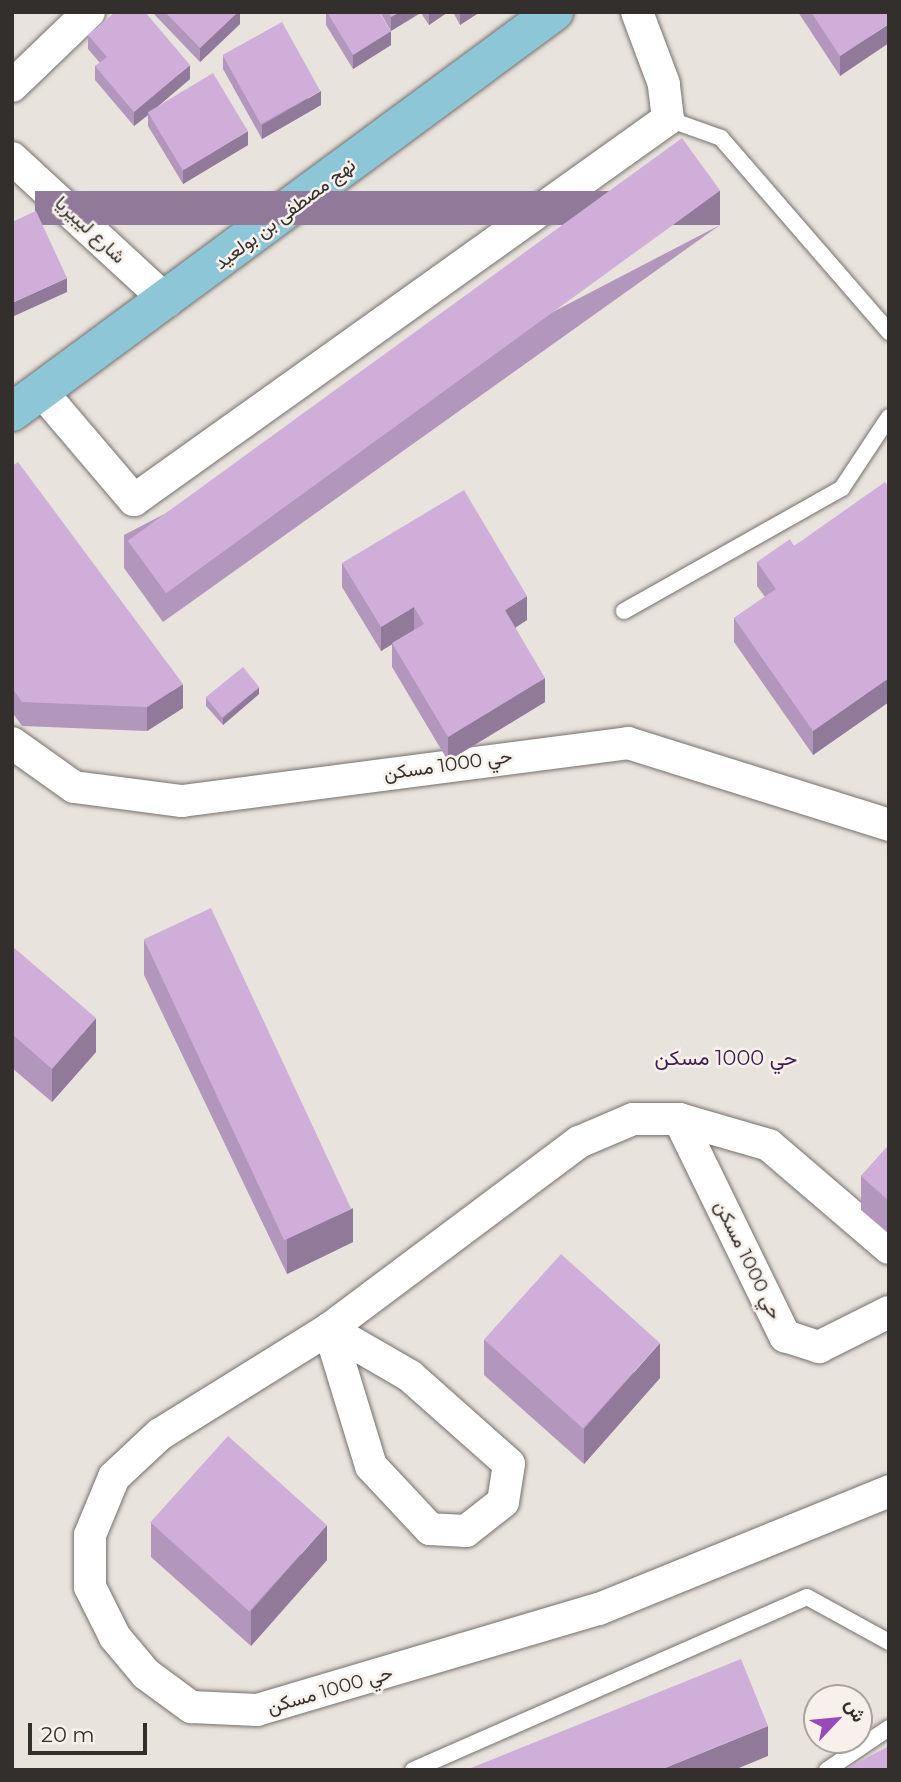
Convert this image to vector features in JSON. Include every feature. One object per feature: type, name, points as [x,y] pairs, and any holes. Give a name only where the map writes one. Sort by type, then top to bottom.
[{"type":"main road","name":"نهج مصطفى بن بولعيد","points":[[27,402],[167,302],[554,12]]},
{"type":"street","points":[[12,86],[89,12]]},
{"type":"street","points":[[27,402],[134,500],[668,119],[664,84],[637,12]]},
{"type":"street","name":"شارع ليبيريا","points":[[12,158],[167,302]]},
{"type":"street","name":"حي 1000 مسكن","points":[[12,743],[74,787],[182,801],[628,743],[889,825]]},
{"type":"street","name":"حي 1000 مسكن","points":[[889,1248],[769,1145],[679,1119],[633,1119],[579,1142],[329,1329],[160,1434],[114,1477],[90,1535],[90,1587],[115,1637],[146,1674],[191,1707],[257,1710],[327,1693],[599,1609],[889,1491]]},
{"type":"street","name":"حي 1000 مسكن","points":[[679,1119],[785,1336],[819,1347],[889,1312]]},
{"type":"street","points":[[329,1329],[410,1376],[509,1464],[503,1502],[466,1531],[430,1530],[371,1466],[329,1329]]},
{"type":"lane","points":[[668,119],[722,138],[889,332]]},
{"type":"lane","points":[[624,611],[842,488],[889,417]]},
{"type":"lane","points":[[413,1770],[807,1597],[889,1642]]},
{"type":"lane","points":[[827,1770],[889,1728]]},
{"type":"building","points":[[115,12],[145,12],[190,65],[134,112],[95,66],[107,57],[88,35]]},
{"type":"building","points":[[165,12],[238,12],[200,48]]},
{"type":"building","points":[[327,12],[379,12],[391,31],[353,55]]},
{"type":"building","points":[[811,12],[889,12],[889,24],[840,56]]},
{"type":"building","points":[[282,22],[320,91],[261,124],[223,55]]},
{"type":"building","points":[[213,73],[248,131],[183,170],[148,112]]},
{"type":"building","points":[[682,138],[720,191],[166,593],[128,541]]},
{"type":"building","points":[[36,211],[67,278],[12,303],[12,222]]},
{"type":"building","points":[[18,462],[183,684],[147,707],[22,702],[12,688],[12,466]]},
{"type":"building","points":[[885,482],[889,488],[889,678],[813,731],[734,618],[776,589],[757,562],[790,539],[794,546]]},
{"type":"building","points":[[464,490],[527,596],[505,610],[545,678],[448,737],[392,643],[424,624],[414,607],[381,627],[342,563]]},
{"type":"building","points":[[243,667],[259,687],[222,717],[206,697]]},
{"type":"building","points":[[211,908],[351,1209],[284,1240],[144,939]]},
{"type":"building","points":[[12,946],[96,1018],[52,1069],[12,1034]]},
{"type":"building","points":[[889,1145],[889,1201],[861,1176]]},
{"type":"building","points":[[561,1254],[660,1343],[583,1428],[484,1339]]},
{"type":"building","points":[[228,1436],[327,1525],[249,1611],[150,1522]]},
{"type":"building","points":[[741,1659],[768,1726],[660,1770],[466,1770]]},
{"type":"building","points":[[889,1746],[889,1770],[843,1770]]},
{"type":"district","name":"حي 1000 مسكن","points":[[726,1058]]}]
